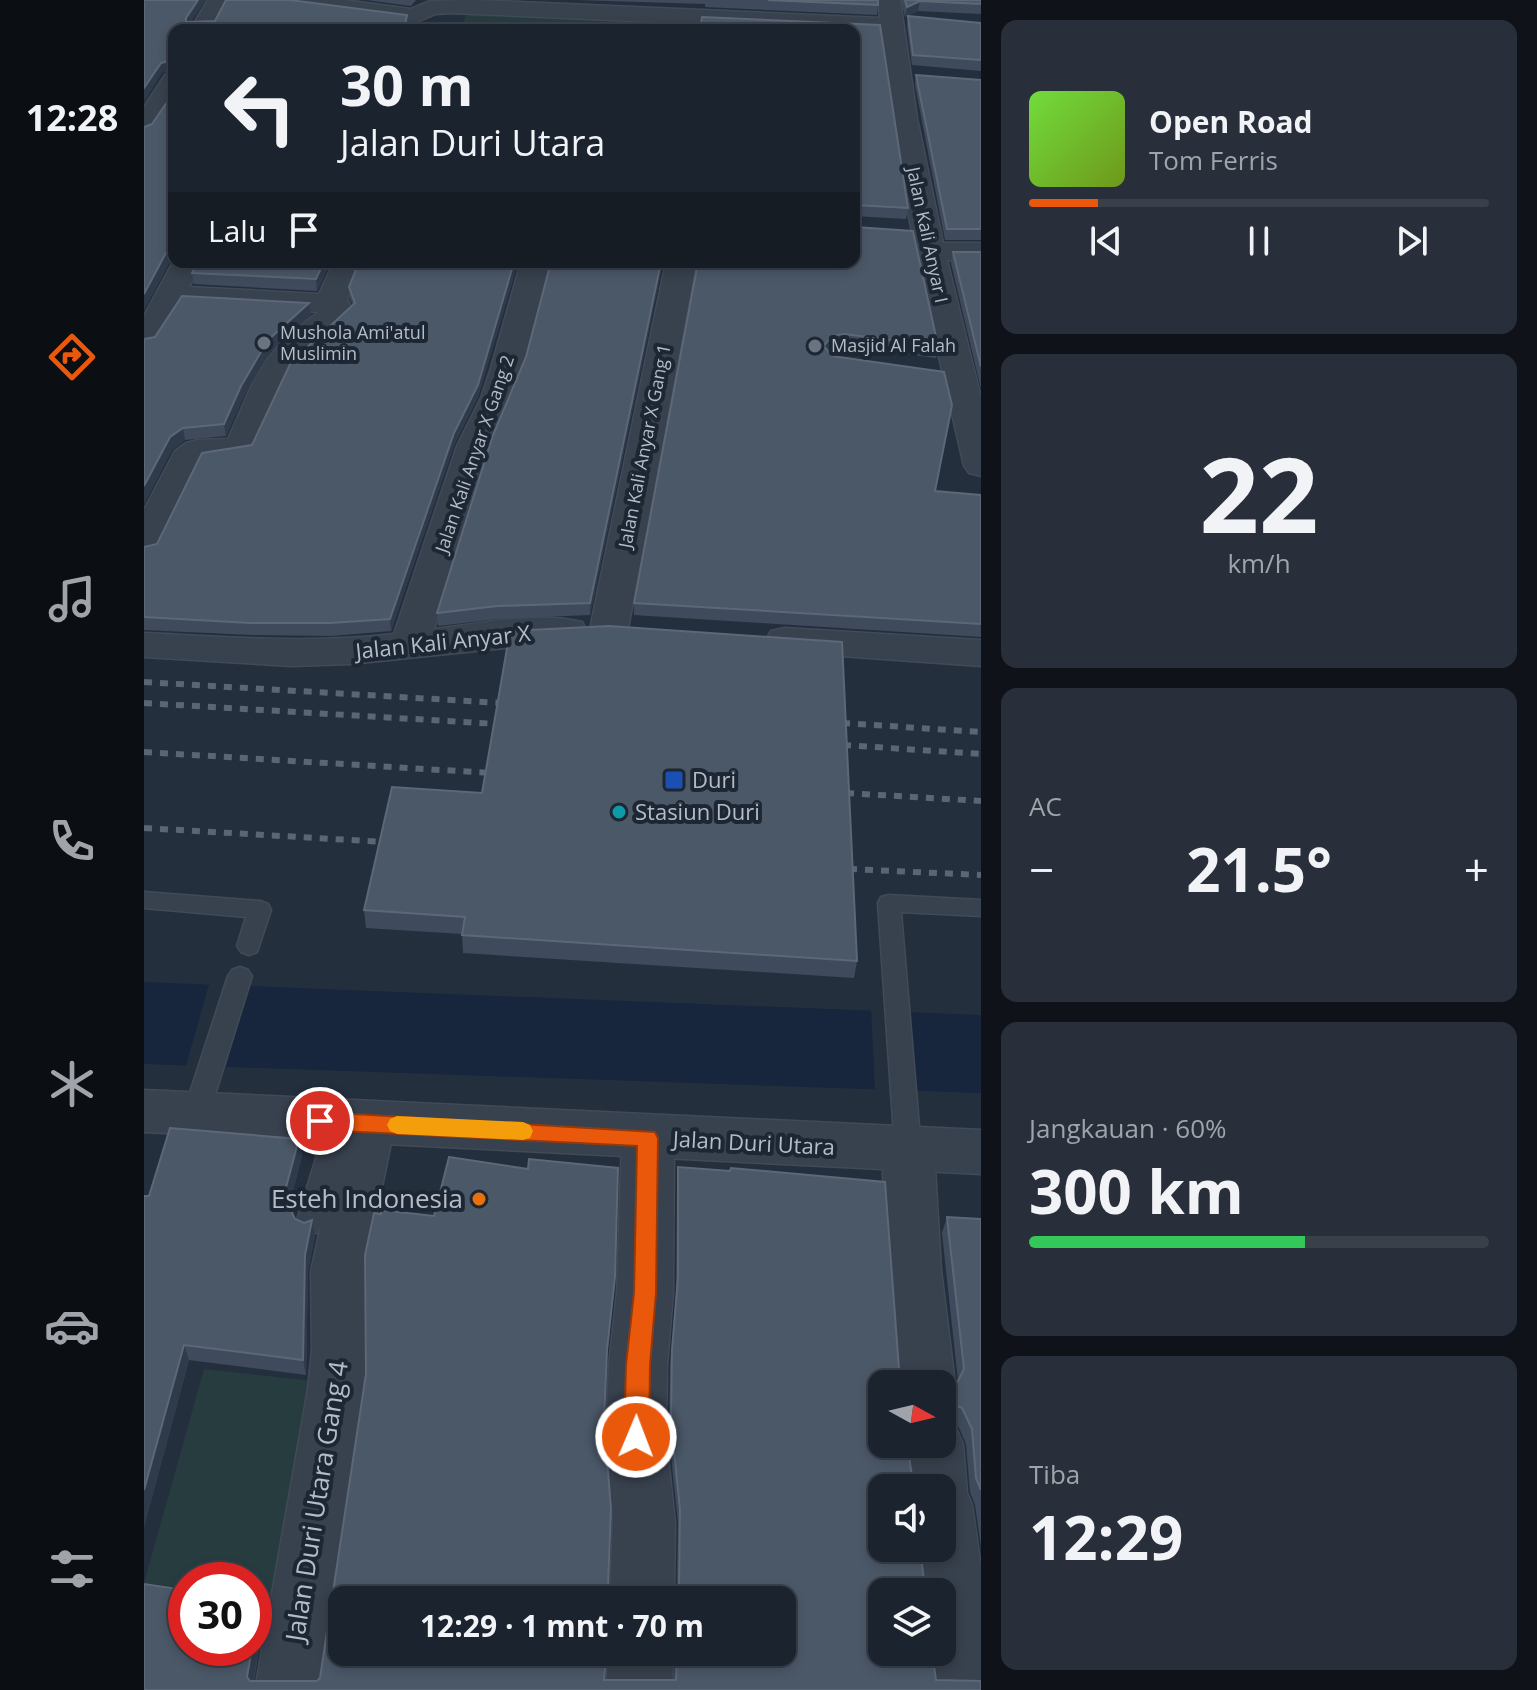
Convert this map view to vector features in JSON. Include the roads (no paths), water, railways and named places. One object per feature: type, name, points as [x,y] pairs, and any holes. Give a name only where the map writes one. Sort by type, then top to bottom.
[{"type":"street","points":[[205,24],[219,0]]},
{"type":"street","points":[[292,0],[412,23],[430,8],[451,6],[675,15],[893,16]]},
{"type":"street","name":"Jalan Kali Anyar I","points":[[893,16],[916,238],[955,366],[981,466]]},
{"type":"street","points":[[898,74],[927,77]]},
{"type":"street","points":[[144,127],[164,92]]},
{"type":"street","points":[[916,238],[981,252]]},
{"type":"street","points":[[144,340],[162,294],[183,268]]},
{"type":"street","points":[[330,304],[346,268]]},
{"type":"street","name":"Jalan Kali Anyar X Gang 2","points":[[410,644],[474,446],[497,398],[507,368],[534,268]]},
{"type":"street","name":"Jalan Kali Anyar X Gang 1","points":[[625,630],[680,268]]},
{"type":"street","points":[[144,547],[187,458],[198,450],[233,451],[242,447],[262,393],[291,348],[339,313],[338,306],[330,304],[162,294]]},
{"type":"street","name":"Jalan Kali Anyar X","points":[[144,645],[292,653],[350,652],[498,634],[625,630]]},
{"type":"street","points":[[749,638],[981,653]]},
{"type":"street","name":"Jalan Duri Utara","points":[[144,1111],[200,1101],[354,1123],[981,1152]]},
{"type":"street","name":"Jalan Duri Utara Gang 4","points":[[288,1690],[337,1389],[340,1350],[338,1271],[354,1123]]},
{"type":"street","points":[[642,1586],[644,1523],[636,1437],[638,1365],[645,1293],[648,1138]]},
{"type":"street","points":[[908,1150],[914,1270],[925,1370]]},
{"type":"street","points":[[949,1562],[965,1690]]},
{"type":"street","points":[[639,1690],[640,1666]]},
{"type":"lane","points":[[144,900],[260,910],[249,946]]},
{"type":"lane","points":[[908,1150],[889,903],[981,908]]},
{"type":"lane","points":[[200,1101],[240,976]]},
{"type":"lane","points":[[309,1224],[354,1123]]},
{"type":"water","points":[[144,982],[981,1015],[981,1093],[144,1064]]},
{"type":"railway","points":[[144,682],[502,703]]},
{"type":"railway","points":[[144,703],[498,724]]},
{"type":"railway","points":[[842,723],[981,732]]},
{"type":"railway","points":[[843,745],[981,754]]},
{"type":"railway","points":[[144,752],[491,773]]},
{"type":"railway","points":[[846,793],[981,801]]},
{"type":"railway","points":[[144,828],[385,842]]},
{"type":"railway","points":[[849,869],[981,875]]},
{"type":"place","name":"Mushola Ami'atul Muslimin","points":[[264,343]]},
{"type":"place","name":"Masjid Al Falah","points":[[815,346]]},
{"type":"place","name":"Duri","points":[[674,780]]},
{"type":"place","name":"Stasiun Duri","points":[[619,812]]},
{"type":"place","name":"Esteh Indonesia","points":[[479,1199]]}]
